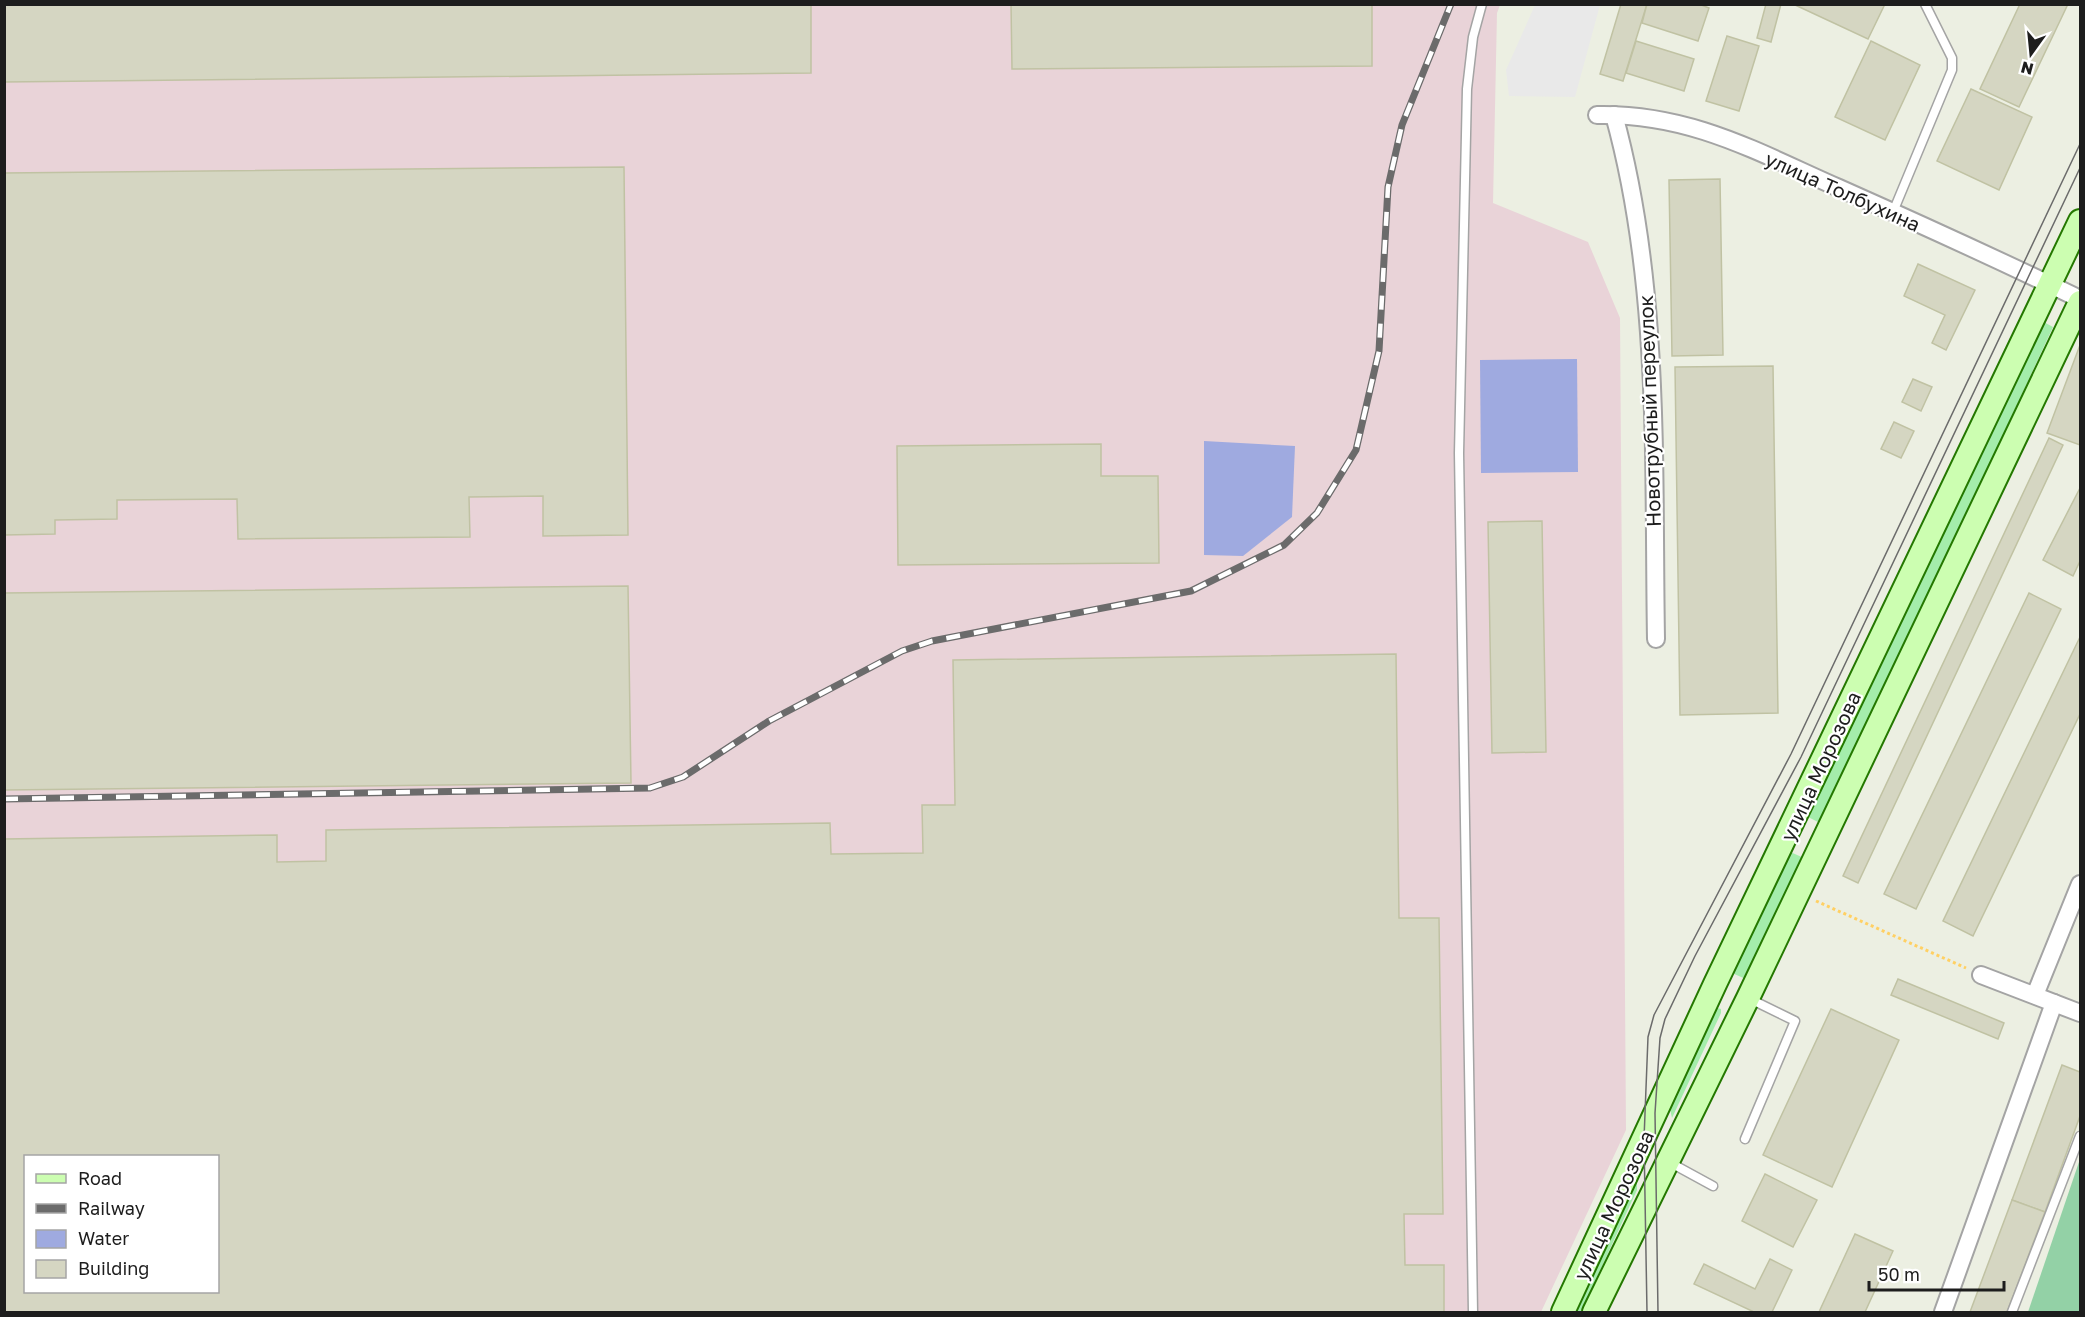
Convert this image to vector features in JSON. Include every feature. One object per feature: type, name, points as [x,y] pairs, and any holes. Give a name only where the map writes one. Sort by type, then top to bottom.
[{"type":"main road","name":"улица Морозова","points":[[1563,1312],[1715,984],[2080,221]]},
{"type":"main road","name":"улица Морозова","points":[[1594,1312],[1748,998],[2080,301]]},
{"type":"main road","points":[[1790,829],[1822,842]]},
{"type":"main road","points":[[1715,984],[1748,998]]},
{"type":"street","name":"улица Толбухина","points":[[1605,115],[1639,115],[1698,128],[1893,212],[2080,301]]},
{"type":"street","name":"Новотрубный переулок","points":[[1605,115],[1630,172],[1650,330],[1656,639]]},
{"type":"street","points":[[2035,995],[2080,885]]},
{"type":"street","points":[[1982,975],[2080,1013]]},
{"type":"street","points":[[1943,1312],[2054,1003]]},
{"type":"lane","points":[[1473,1312],[1459,453],[1467,89],[1473,38],[1482,4]]},
{"type":"lane","points":[[1893,212],[1952,70],[1952,58],[1925,4]]},
{"type":"lane","points":[[1745,1139],[1795,1021],[1748,998]]},
{"type":"lane","points":[[2012,1312],[2080,1136]]},
{"type":"lane","points":[[1668,1161],[1713,1186]]},
{"type":"path","points":[[1797,893],[1982,975]]},
{"type":"shaded area","points":[[5,5],[1500,5],[1497,13],[1493,203],[1588,242],[1620,318],[1626,1130],[1541,1312],[5,1312]]},
{"type":"shaded area","points":[[1535,5],[1600,5],[1575,97],[1509,96],[1506,70]]},
{"type":"green space","points":[[2040,320],[2053,327],[1822,824],[1806,816]]},
{"type":"green space","points":[[1788,851],[1804,858],[1748,980],[1732,973]]},
{"type":"green space","points":[[1714,1007],[1721,1009],[1721,1013],[1672,1118],[1669,1105]]},
{"type":"green space","points":[[2080,1159],[2080,1312],[2028,1312]]},
{"type":"green space","points":[[1637,1176],[1637,1190],[1581,1312],[1571,1312]]},
{"type":"water","points":[[1577,359],[1578,472],[1481,473],[1480,360]]},
{"type":"water","points":[[1204,441],[1295,446],[1292,517],[1243,556],[1204,555]]},
{"type":"building","points":[[4,4],[811,4],[811,73],[4,82]]},
{"type":"building","points":[[1011,4],[1372,4],[1372,66],[1012,69]]},
{"type":"building","points":[[1621,4],[1647,4],[1623,81],[1600,74]]},
{"type":"building","points":[[1647,4],[1699,4],[1709,8],[1698,41],[1642,23]]},
{"type":"building","points":[[1766,4],[1781,4],[1771,42],[1757,38]]},
{"type":"building","points":[[1793,4],[1885,4],[1868,39]]},
{"type":"building","points":[[2020,4],[2068,4],[2019,107],[1980,89]]},
{"type":"building","points":[[1727,36],[1759,46],[1739,111],[1706,101]]},
{"type":"building","points":[[1636,41],[1694,59],[1684,91],[1626,73]]},
{"type":"building","points":[[1871,41],[1920,65],[1885,140],[1835,117]]},
{"type":"building","points":[[1971,89],[2032,117],[1999,190],[1937,161]]},
{"type":"building","points":[[624,167],[628,535],[543,536],[543,496],[469,497],[470,537],[238,539],[237,499],[117,500],[117,519],[55,520],[55,534],[4,535],[4,173]]},
{"type":"building","points":[[1720,179],[1723,355],[1672,356],[1669,180]]},
{"type":"building","points":[[1918,264],[1975,290],[1946,350],[1932,343],[1945,315],[1904,296]]},
{"type":"building","points":[[2080,345],[2080,445],[2047,433]]},
{"type":"building","points":[[1773,366],[1778,713],[1680,715],[1675,367]]},
{"type":"building","points":[[1913,379],[1932,387],[1921,411],[1902,402]]},
{"type":"building","points":[[1894,422],[1914,431],[1901,458],[1881,449]]},
{"type":"building","points":[[2049,438],[2063,445],[1858,883],[1843,876]]},
{"type":"building","points":[[1101,444],[1101,476],[1158,476],[1159,563],[898,565],[897,446]]},
{"type":"building","points":[[2080,488],[2080,561],[2073,576],[2043,560]]},
{"type":"building","points":[[1542,521],[1546,752],[1492,753],[1488,522]]},
{"type":"building","points":[[628,586],[631,783],[4,790],[4,593]]},
{"type":"building","points":[[2029,593],[2061,609],[1916,909],[1884,894]]},
{"type":"building","points":[[2080,637],[2080,714],[1973,936],[1943,921]]},
{"type":"building","points":[[1396,654],[1399,918],[1439,918],[1443,1214],[1404,1214],[1405,1265],[1444,1265],[1444,1312],[4,1312],[4,839],[277,835],[277,862],[326,861],[326,830],[830,823],[831,854],[923,853],[922,805],[955,805],[953,660]]},
{"type":"building","points":[[1898,979],[2004,1023],[1998,1039],[1891,995]]},
{"type":"building","points":[[1831,1009],[1899,1040],[1832,1187],[1763,1155]]},
{"type":"building","points":[[2062,1065],[2080,1072],[2080,1116],[2045,1212],[2012,1200]]},
{"type":"building","points":[[1765,1174],[1817,1200],[1793,1247],[1742,1221]]},
{"type":"building","points":[[2012,1200],[2045,1212],[2007,1312],[1970,1312]]},
{"type":"building","points":[[1855,1234],[1893,1251],[1865,1312],[1819,1312]]},
{"type":"building","points":[[1770,1259],[1792,1270],[1772,1312],[1754,1312],[1694,1284],[1704,1264],[1755,1289]]},
{"type":"tram line","points":[[1647,1312],[1644,1139],[1648,1037],[1654,1015],[1791,754],[2080,144]]},
{"type":"tram line","points":[[1658,1312],[1655,1113],[1660,1038],[1665,1019],[1695,956],[1801,757],[2080,168]]},
{"type":"railway","points":[[4,799],[650,788],[683,777],[769,721],[902,651],[932,641],[1191,591],[1284,545],[1317,513],[1356,450],[1379,351],[1388,187],[1402,125],[1451,4]]}]
